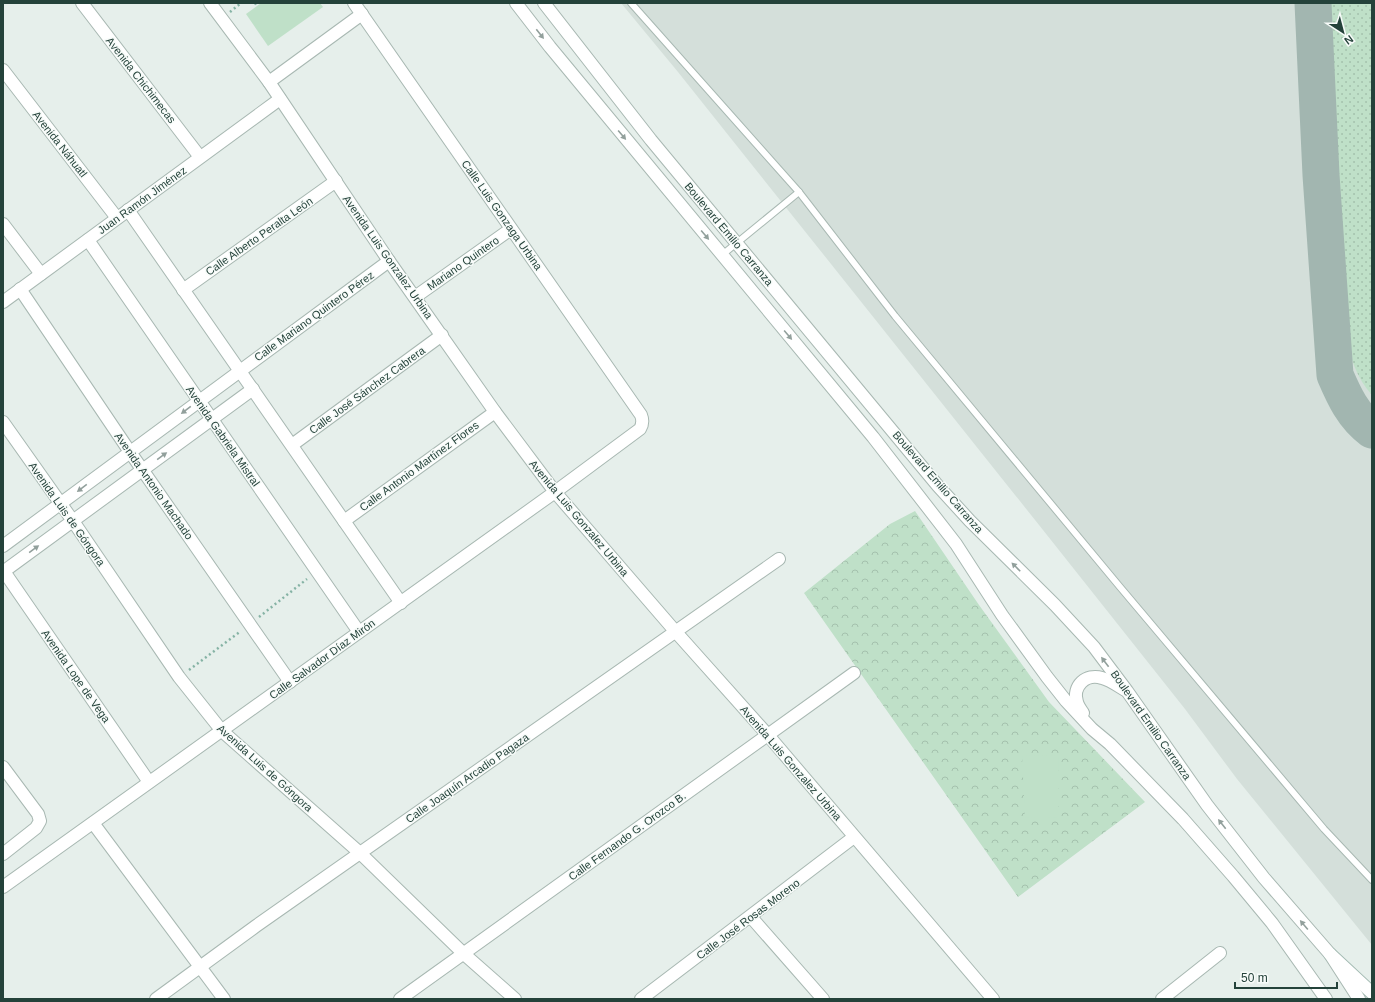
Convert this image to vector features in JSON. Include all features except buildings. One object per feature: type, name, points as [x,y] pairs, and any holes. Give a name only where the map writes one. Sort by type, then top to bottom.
[{"type":"street","name":"Avenida Chichimecas","points":[[82,3],[200,157]]},
{"type":"street","name":"Avenida Luis Gonzalez Urbina","points":[[210,3],[269,82],[389,261],[495,412],[555,492],[675,632],[767,734],[994,999]]},
{"type":"street","name":"Calle Luis Gonzaga Urbina","points":[[354,3],[643,419],[643,424],[640,429]]},
{"type":"street","name":"Boulevard Emilio Carranza","points":[[516,3],[550,47],[873,437],[951,537],[1016,634],[1047,677],[1092,729],[1110,744],[1183,819],[1233,876],[1272,923],[1326,999]]},
{"type":"street","name":"Boulevard Emilio Carranza","points":[[544,3],[647,134],[938,486],[970,521],[1094,647],[1128,691],[1207,805],[1264,878],[1330,954],[1359,999]]},
{"type":"street","points":[[269,82],[362,14]]},
{"type":"street","name":"Avenida Náhuatl","points":[[3,70],[117,218]]},
{"type":"street","name":"Juan Ramón Jiménez","points":[[3,302],[280,99]]},
{"type":"street","name":"Calle Alberto Peralta León","points":[[183,290],[336,181]]},
{"type":"street","points":[[128,210],[401,603]]},
{"type":"street","points":[[3,224],[41,274]]},
{"type":"street","name":"Mariano Quintero","points":[[415,297],[512,229]]},
{"type":"street","name":"Avenida Gabriela Mistral","points":[[88,240],[359,632]]},
{"type":"street","name":"Calle Mariano Quintero Pérez","points":[[3,546],[389,261]]},
{"type":"street","name":"Avenida Antonio Machado","points":[[20,289],[142,470],[290,682]]},
{"type":"street","name":"Calle José Sánchez Cabrera","points":[[292,445],[442,335]]},
{"type":"street","points":[[3,571],[253,389]]},
{"type":"street","name":"Calle Antonio Martínez Flores","points":[[344,520],[495,412]]},
{"type":"street","name":"Avenida Luis de Góngora","points":[[3,422],[73,521],[179,677],[222,731],[360,853],[464,954],[514,999]]},
{"type":"street","name":"Calle Salvador Díaz Mirón","points":[[3,887],[401,603],[640,429]]},
{"type":"street","name":"Calle Joaquín Arcadio Pagaza","points":[[156,999],[200,966],[779,559]]},
{"type":"street","name":"Avenida Lope de Vega","points":[[3,571],[149,782]]},
{"type":"street","name":"Calle Fernando G. Orozco B.","points":[[400,999],[854,673]]},
{"type":"street","points":[[1092,729],[1077,702],[1076,692],[1078,685],[1085,679],[1093,677],[1102,678],[1128,691]]},
{"type":"street","points":[[3,767],[38,814],[40,821],[36,828],[3,854]]},
{"type":"street","points":[[92,823],[224,999]]},
{"type":"street","name":"Calle José Rosas Moreno","points":[[641,999],[751,917],[854,837]]},
{"type":"street","points":[[751,917],[823,999]]},
{"type":"street","points":[[1162,999],[1220,953]]},
{"type":"street","points":[[1330,954],[1372,993]]},
{"type":"lane","points":[[631,3],[798,192],[895,316],[1120,587],[1324,829],[1372,880]]},
{"type":"lane","points":[[722,255],[798,192]]},
{"type":"shaded area","points":[[621,3],[1372,3],[1372,945],[1237,779],[1185,709],[1043,530],[678,72]]},
{"type":"green space","points":[[261,3],[320,3],[323,7],[268,46],[246,14]]},
{"type":"green space","points":[[1325,3],[1372,3],[1372,395],[1362,382],[1349,351],[1343,317],[1338,267]]},
{"type":"green space","points":[[915,511],[979,605],[1049,702],[1145,802],[1018,897],[804,593],[890,524]]},
{"type":"green space","points":[[1022,755],[1059,756],[1058,817],[1025,818]]},
{"type":"taxiway","points":[[1313,3],[1321,175],[1335,375],[1354,412],[1372,430]]}]
